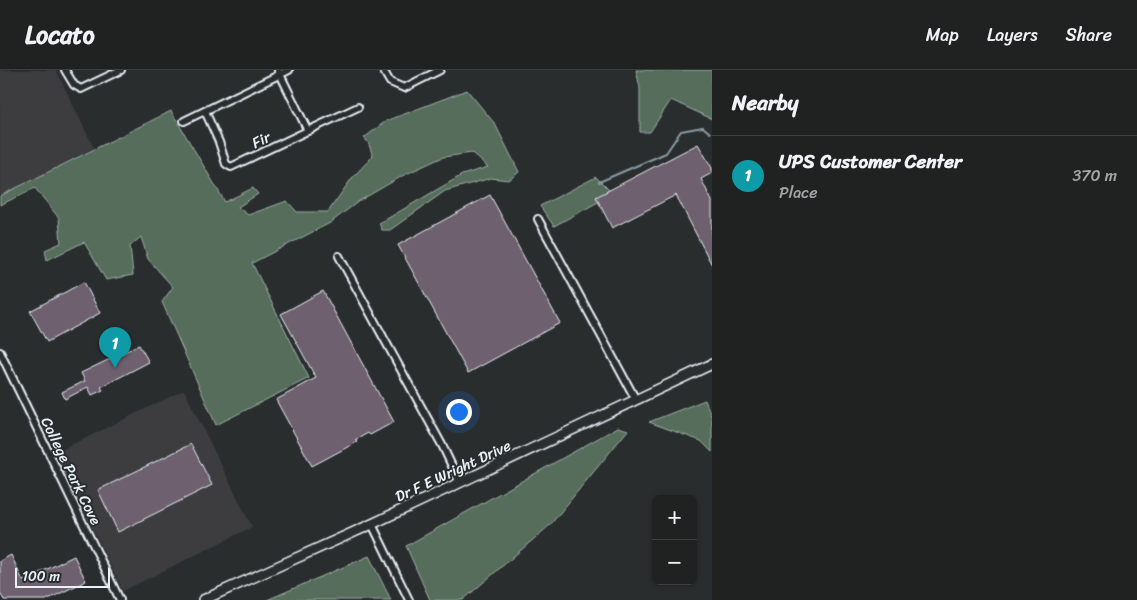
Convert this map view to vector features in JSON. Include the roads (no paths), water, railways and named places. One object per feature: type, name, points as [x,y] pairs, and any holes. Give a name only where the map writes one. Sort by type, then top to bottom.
[{"type":"highway","name":"Dr F E Wright Drive","points":[[203,600],[372,524],[712,364]]},
{"type":"street","points":[[65,70],[74,85],[81,89],[121,70]]},
{"type":"street","points":[[184,121],[279,72],[289,70]]},
{"type":"street","points":[[382,70],[390,82],[404,88],[440,70]]},
{"type":"street","points":[[279,72],[308,131]]},
{"type":"street","name":"Fir","points":[[205,111],[219,142],[226,164],[231,167],[358,107]]},
{"type":"street","points":[[538,219],[636,400]]},
{"type":"street","points":[[339,256],[442,445],[460,483]]},
{"type":"street","name":"College Park Cove","points":[[0,352],[120,600]]},
{"type":"street","points":[[372,524],[409,600]]},
{"type":"waterway","points":[[599,182],[666,153],[681,131],[703,127],[710,133]]},
{"type":"place","name":"UPS Customer Center","points":[[115,368]]}]
